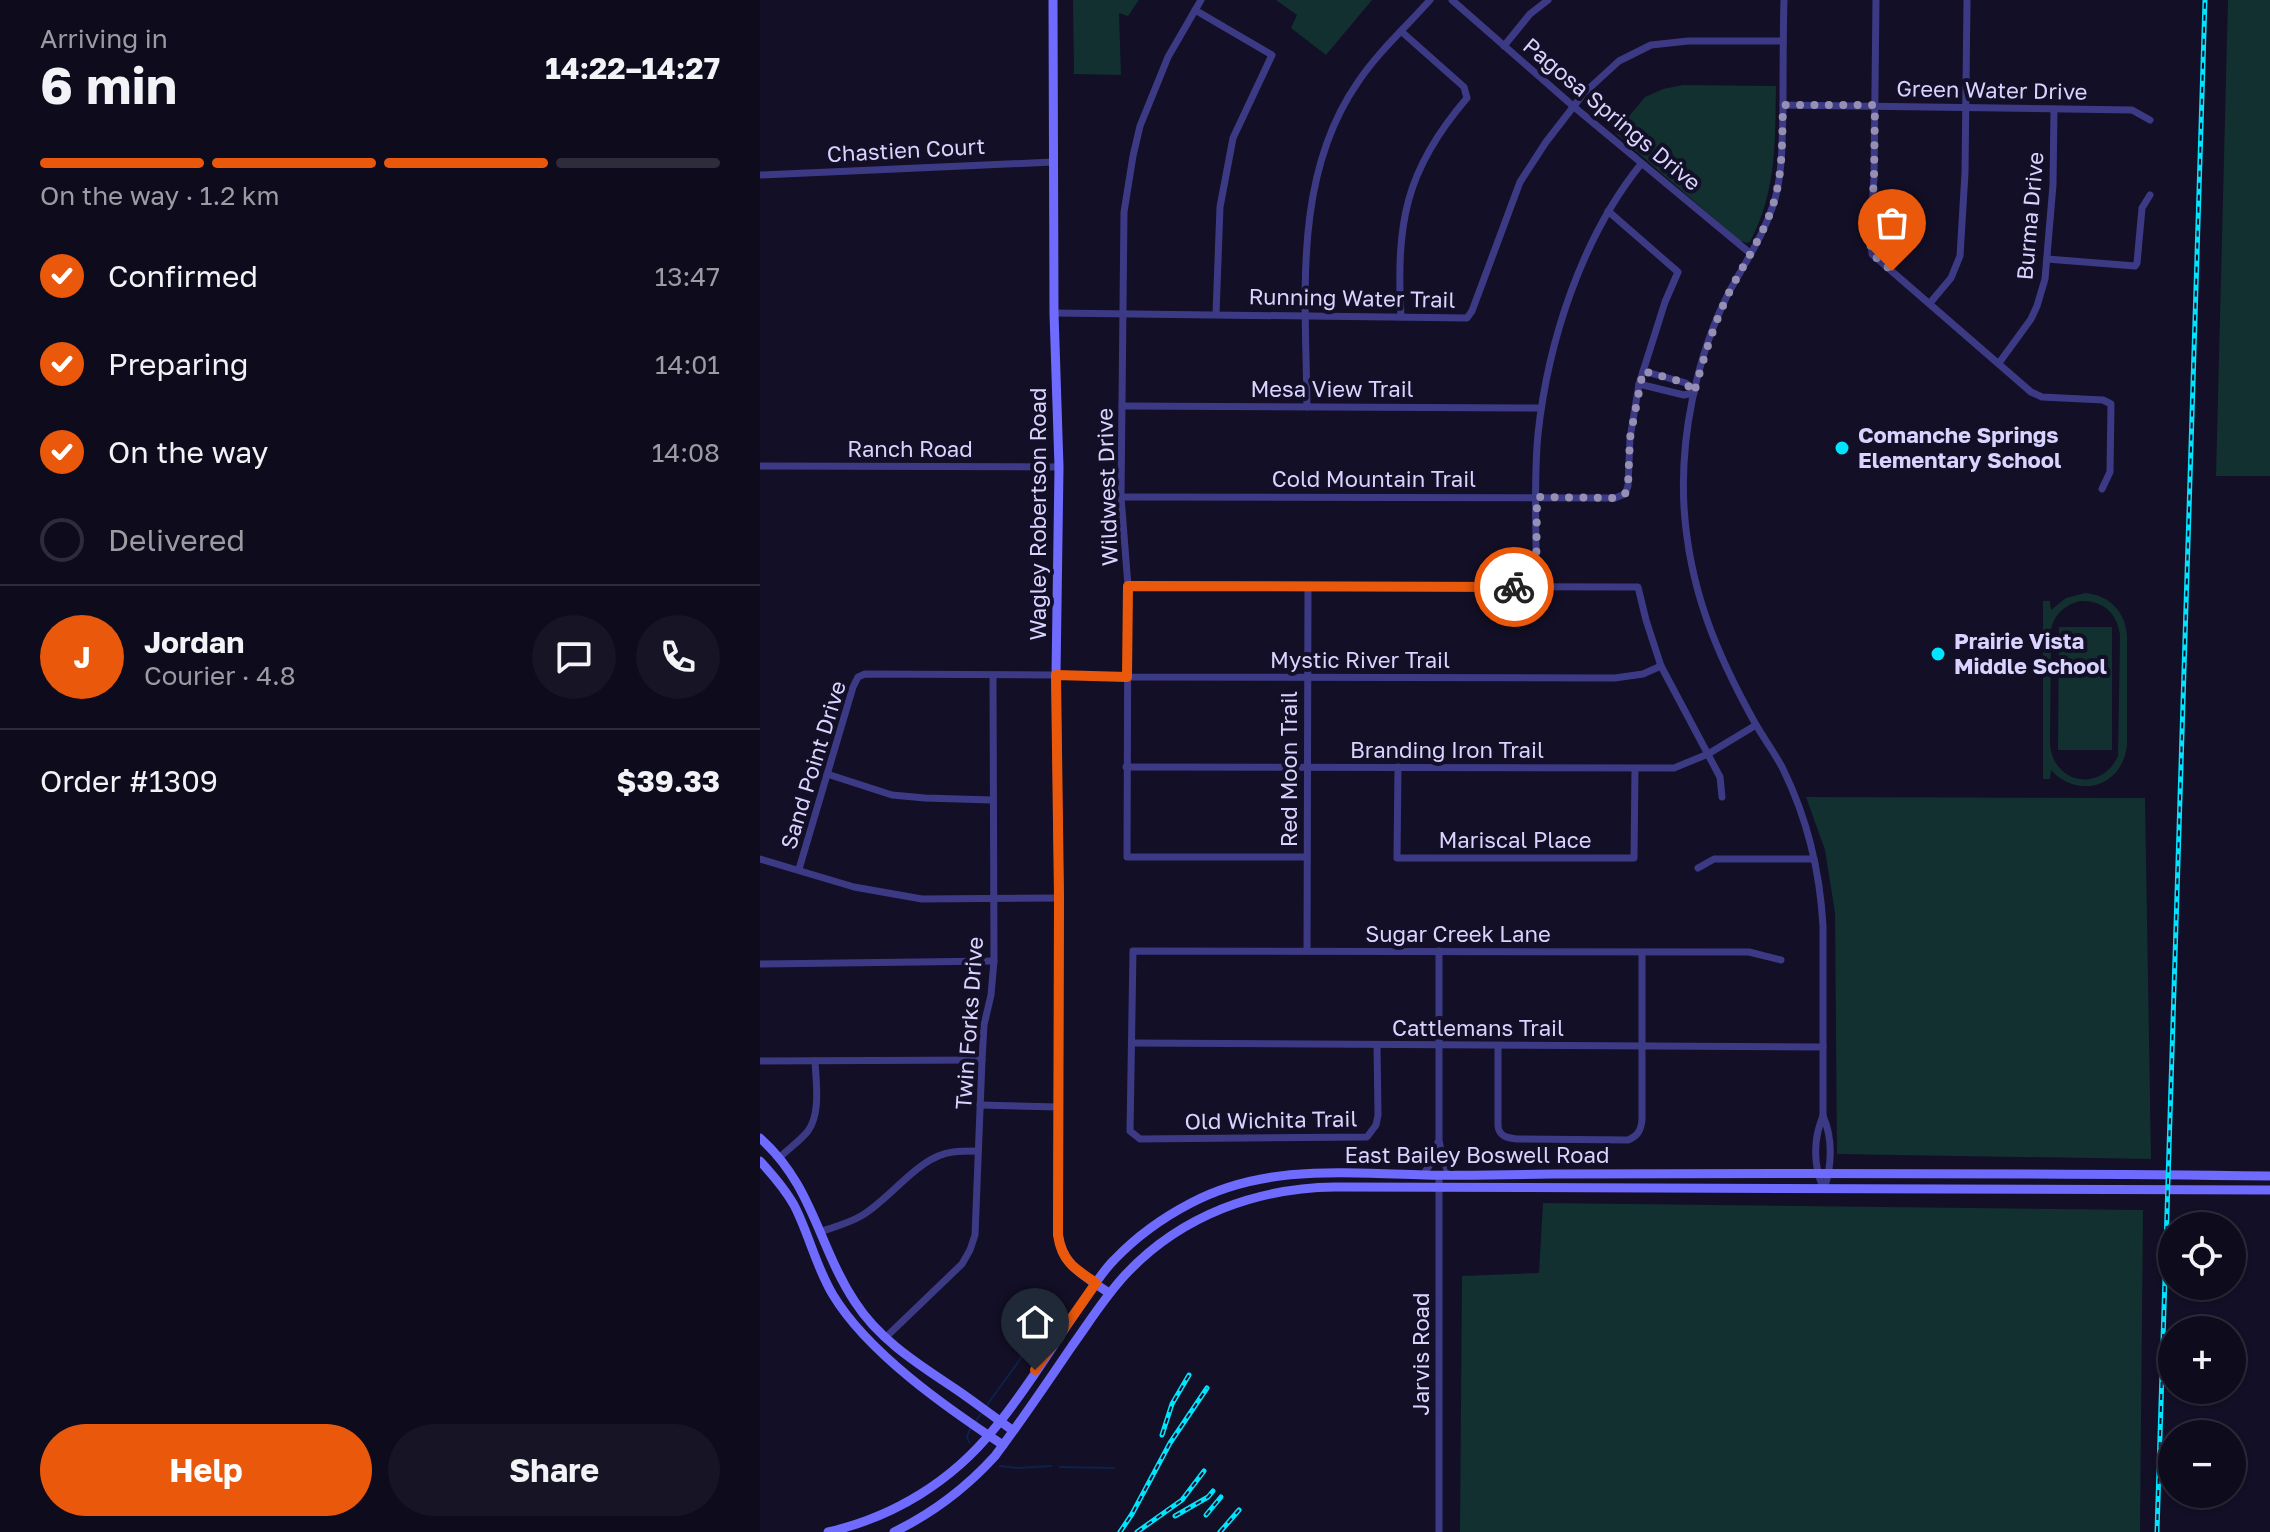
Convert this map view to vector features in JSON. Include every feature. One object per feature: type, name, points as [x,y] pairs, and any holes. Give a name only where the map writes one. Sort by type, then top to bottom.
[{"type":"main road","name":"Wagley Robertson Road","points":[[1053,0],[1054,313],[1059,467],[1056,675],[1059,1245],[1073,1267],[1109,1293]]},
{"type":"main road","points":[[760,1138],[796,1179],[830,1259],[866,1318],[885,1338],[1012,1430]]},
{"type":"main road","points":[[779,1158],[763,1164],[793,1205],[833,1295],[853,1322],[912,1378],[1003,1445]]},
{"type":"main road","name":"East Bailey Boswell Road","points":[[828,1532],[874,1518],[925,1492],[949,1475],[1000,1422],[1110,1263],[1140,1235],[1191,1203],[1241,1183],[1274,1175],[1307,1172],[1423,1175],[1816,1173],[2270,1176]]},
{"type":"main road","points":[[1992,1190],[1993,1174]]},
{"type":"main road","name":"East Bailey Boswell Road","points":[[894,1532],[950,1499],[985,1468],[1109,1293],[1140,1260],[1176,1232],[1204,1216],[1249,1198],[1313,1187],[2270,1190]]},
{"type":"main road","points":[[806,1237],[820,1232]]},
{"type":"main road","points":[[875,1346],[885,1338]]},
{"type":"street","name":"Wildwest Drive","points":[[1201,0],[1168,57],[1140,126],[1124,212],[1121,497],[1128,586],[1127,857],[1307,857]]},
{"type":"street","points":[[1307,407],[1306,233],[1319,168],[1336,122],[1357,84],[1430,0]]},
{"type":"street","name":"Pagosa Springs Drive","points":[[1452,0],[1641,164],[1751,254]]},
{"type":"street","points":[[1504,46],[1530,14],[1548,0]]},
{"type":"street","points":[[1784,0],[1782,153],[1778,185],[1768,219],[1719,315],[1694,393],[1687,428],[1684,508],[1690,565],[1714,641],[1787,779],[1805,823],[1814,859],[1823,926],[1823,1116],[1817,1130],[1816,1173],[1824,1189]]},
{"type":"street","points":[[1876,0],[1872,254],[2036,394],[2103,400],[2111,404],[2110,472],[2102,489]]},
{"type":"street","points":[[1930,303],[1951,278],[1960,256],[1965,173],[1967,0]]},
{"type":"street","points":[[1195,10],[1272,55],[1233,138],[1220,207],[1216,314]]},
{"type":"street","points":[[1401,317],[1399,272],[1402,229],[1409,196],[1429,150],[1445,124],[1467,98],[1464,87],[1402,32]]},
{"type":"street","name":"Running Water Trail","points":[[1054,313],[1467,318],[1520,182],[1573,106],[1619,61],[1651,45],[1688,41],[1783,41]]},
{"type":"street","name":"Green Water Drive","points":[[1783,105],[2132,110],[2150,120]]},
{"type":"street","name":"Burma Drive","points":[[1999,363],[2024,331],[2037,306],[2045,279],[2054,172],[2054,109]]},
{"type":"street","name":"Chastien Court","points":[[760,175],[1053,162]]},
{"type":"street","points":[[1536,587],[1538,438],[1552,356],[1584,260],[1608,211],[1641,164]]},
{"type":"street","points":[[2047,259],[2135,266],[2142,208],[2150,195]]},
{"type":"street","points":[[1608,211],[1678,272],[1665,302],[1639,384],[1684,395],[1694,393]]},
{"type":"street","points":[[1643,371],[1686,383],[1694,393]]},
{"type":"street","name":"Cold Mountain Trail","points":[[1121,497],[1615,498],[1625,494],[1628,486],[1630,438],[1639,384]]},
{"type":"street","name":"Mesa View Trail","points":[[1122,406],[1541,408]]},
{"type":"street","name":"Ranch Road","points":[[760,466],[1059,467]]},
{"type":"street","points":[[1128,586],[1638,587],[1661,666],[1720,777],[1722,797]]},
{"type":"street","name":"Red Moon Trail","points":[[1307,951],[1308,587]]},
{"type":"street","name":"Mystic River Trail","points":[[1056,675],[1615,678],[1643,674],[1661,666]]},
{"type":"street","name":"Sand Point Drive","points":[[799,869],[858,677],[865,674],[1056,675]]},
{"type":"street","name":"Twin Forks Drive","points":[[885,1338],[962,1264],[975,1235],[984,1025],[994,961],[993,676]]},
{"type":"street","name":"Branding Iron Trail","points":[[1126,767],[1674,768],[1708,754],[1756,725]]},
{"type":"street","name":"Mariscal Place","points":[[1398,767],[1397,858],[1634,858],[1635,769]]},
{"type":"street","points":[[827,774],[892,795],[992,800]]},
{"type":"street","points":[[760,859],[854,887],[922,899],[1059,898]]},
{"type":"street","points":[[1698,868],[1714,859],[1814,859]]},
{"type":"street","name":"Sugar Creek Lane","points":[[1132,1043],[1133,951],[1749,952],[1781,960]]},
{"type":"street","points":[[1423,1175],[1433,1160],[1439,1140],[1439,951]]},
{"type":"street","points":[[1498,1046],[1498,1126],[1503,1135],[1517,1139],[1628,1140],[1638,1133],[1642,1120],[1642,953]]},
{"type":"street","points":[[760,964],[994,961]]},
{"type":"street","name":"Cattlemans Trail","points":[[1132,1043],[1823,1047]]},
{"type":"street","name":"Old Wichita Trail","points":[[1132,1043],[1130,1131],[1140,1139],[1367,1137],[1376,1125],[1378,1115],[1377,1045]]},
{"type":"street","points":[[760,1061],[982,1060]]},
{"type":"street","points":[[779,1158],[809,1130],[814,1118],[815,1061]]},
{"type":"street","points":[[980,1105],[1058,1107]]},
{"type":"street","points":[[1823,1116],[1830,1130],[1830,1174],[1824,1189]]},
{"type":"street","name":"Jarvis Road","points":[[1439,1140],[1444,1175],[1439,1187],[1439,1532]]},
{"type":"street","points":[[820,1232],[860,1217],[931,1159],[950,1152],[978,1151]]},
{"type":"green space","points":[[1073,0],[1139,0],[1128,16],[1119,13],[1121,75],[1074,74]]},
{"type":"green space","points":[[1276,0],[1372,0],[1326,55],[1291,28],[1297,15]]},
{"type":"green space","points":[[2228,0],[2270,0],[2270,476],[2216,476]]},
{"type":"green space","points":[[1683,85],[1776,86],[1770,185],[1750,242],[1740,241],[1615,133],[1645,97]]},
{"type":"green space","points":[[2085,593],[2108,601],[2123,619],[2127,635],[2127,745],[2124,759],[2108,779],[2086,786],[2074,785],[2051,770],[2050,779],[2043,779],[2043,601],[2050,601],[2051,610],[2066,598]],"holes":[[[2088,601],[2102,605],[2112,614],[2120,635],[2118,756],[2111,768],[2101,775],[2080,779],[2060,769],[2050,745],[2051,629],[2065,608]]]},
{"type":"green space","points":[[2059,627],[2112,627],[2112,750],[2058,750]]},
{"type":"green space","points":[[1806,797],[2145,798],[2151,1159],[1837,1154],[1835,913],[1825,850]]},
{"type":"green space","points":[[1543,1203],[2143,1210],[2140,1532],[1460,1532],[1462,1276],[1539,1273]]},
{"type":"waterway","points":[[987,1405],[1045,1325]]},
{"type":"waterway","points":[[975,1422],[981,1414]]},
{"type":"waterway","points":[[969,1442],[970,1429]]},
{"type":"waterway","points":[[1000,1466],[1051,1466]]},
{"type":"waterway","points":[[1060,1467],[1114,1468]]},
{"type":"railway","points":[[2157,1532],[2205,0]]},
{"type":"railway","points":[[1162,1435],[1172,1404],[1189,1375]]},
{"type":"railway","points":[[1120,1532],[1170,1443],[1207,1388]]},
{"type":"railway","points":[[1137,1532],[1182,1500],[1204,1471]]},
{"type":"railway","points":[[1175,1516],[1213,1491]]},
{"type":"railway","points":[[1206,1515],[1221,1497]]},
{"type":"railway","points":[[1220,1532],[1239,1510]]},
{"type":"way so far","points":[[1514,587],[1536,587],[1537,497],[1615,498],[1625,494],[1633,412],[1643,371],[1686,383],[1694,393],[1719,315],[1771,210],[1781,162],[1783,105],[1875,105],[1870,242],[1872,254],[1892,271]]},
{"type":"place","name":"Comanche Springs Elementary School","points":[[1842,448]]},
{"type":"place","name":"Prairie Vista Middle School","points":[[1938,654]]},
{"type":"route","points":[[1035,1370],[1096,1283],[1073,1267],[1063,1255],[1058,1235],[1056,675],[1127,677],[1128,586],[1514,587]]}]
